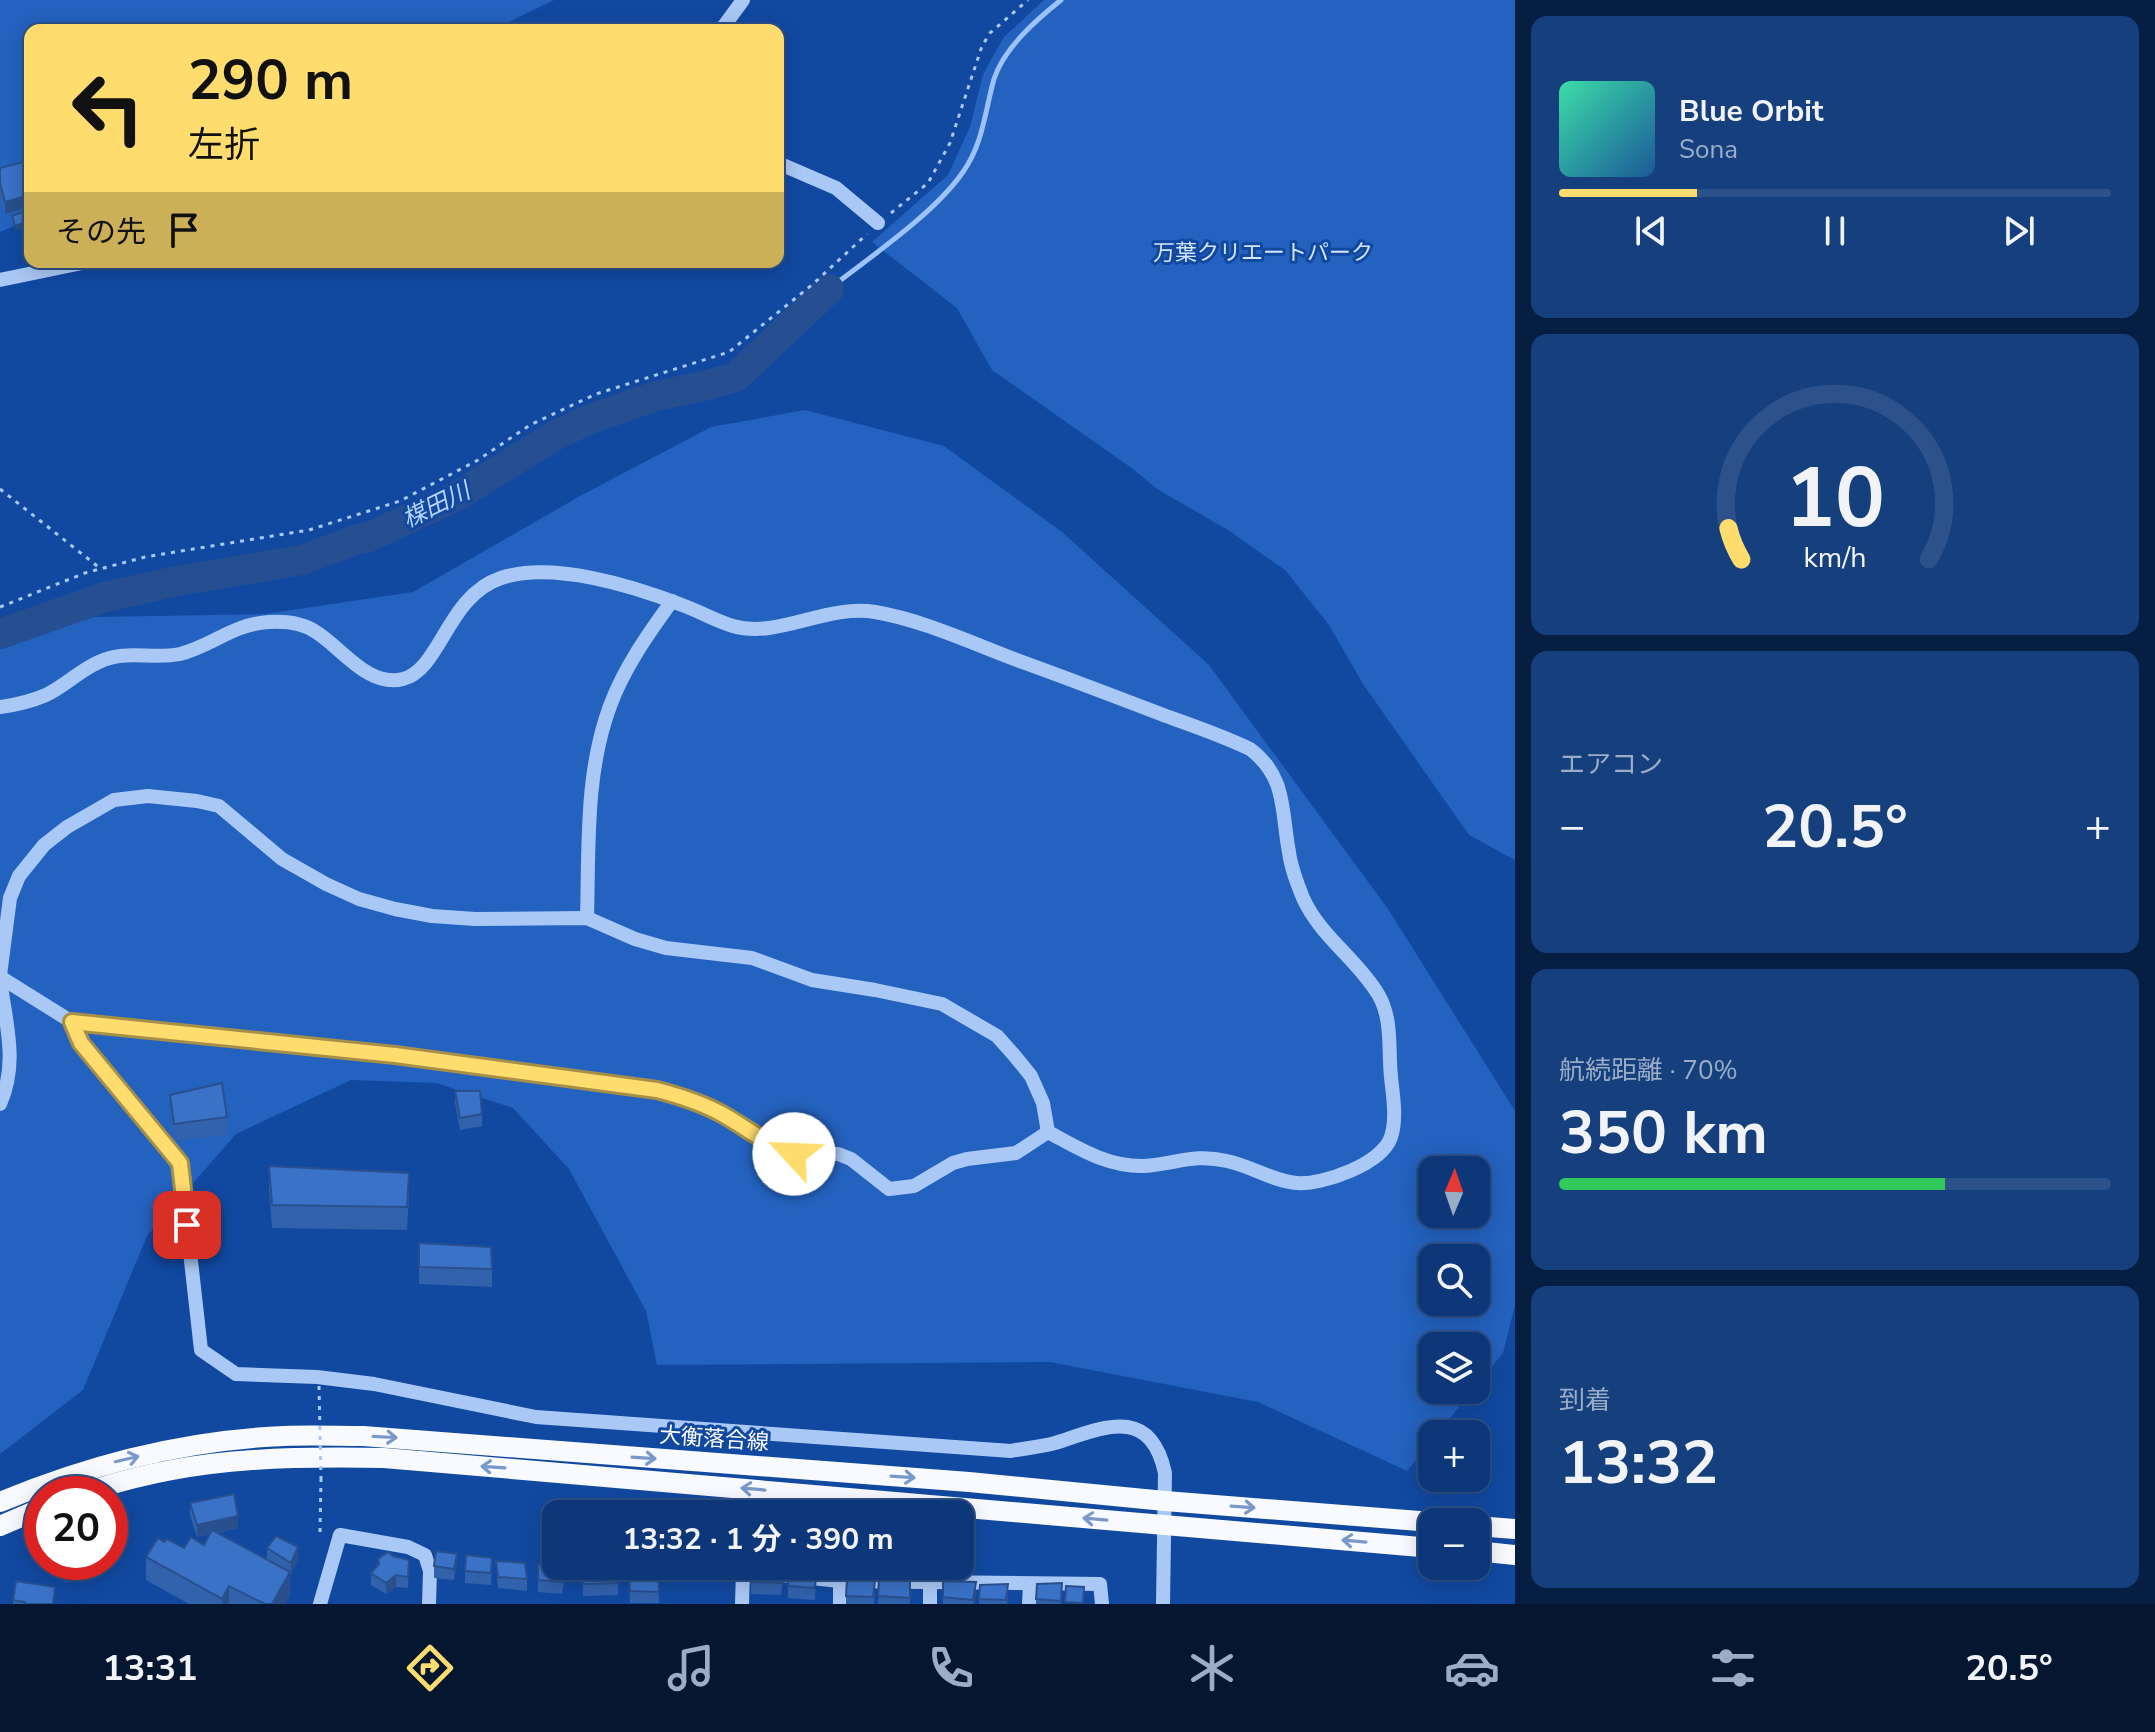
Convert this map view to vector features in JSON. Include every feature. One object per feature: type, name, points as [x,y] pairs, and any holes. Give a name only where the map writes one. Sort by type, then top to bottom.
[{"type":"main road","name":"大衡落合線","points":[[0,1502],[76,1472],[216,1442],[284,1436],[363,1436],[969,1482],[1418,1521]]},
{"type":"main road","name":"大衡落合線","points":[[128,1482],[179,1468],[230,1460],[384,1458],[1418,1547]]},
{"type":"main road","points":[[0,1526],[24,1516]]},
{"type":"main road","points":[[1490,1527],[1515,1529]]},
{"type":"main road","points":[[1490,1552],[1515,1555]]},
{"type":"street","points":[[725,24],[743,0]]},
{"type":"street","points":[[784,166],[836,188],[878,223]]},
{"type":"street","points":[[0,280],[58,268]]},
{"type":"street","points":[[0,707],[48,694],[98,662],[115,656],[177,655],[228,631],[249,624],[271,622],[292,623],[313,629],[366,671],[384,679],[405,679],[421,668],[469,596],[503,577],[548,573],[581,577],[672,601],[735,627],[756,629],[847,610],[878,612],[1231,740],[1263,759],[1275,774],[1294,876],[1306,904],[1380,996],[1387,1017],[1393,1111],[1391,1140],[1381,1153],[1349,1172],[1317,1182],[1296,1183],[1209,1157],[1183,1158],[1146,1166],[1123,1165],[1100,1160],[1048,1132]]},
{"type":"street","points":[[587,918],[591,807],[601,733],[622,678],[672,601]]},
{"type":"street","points":[[0,1104],[10,1067],[11,1046],[0,977],[4,927],[10,898],[19,876],[44,845],[96,809],[132,796],[197,801],[219,806],[282,859],[359,899],[395,909],[475,919],[587,918],[635,939],[666,948],[752,958],[812,980],[942,1004],[997,1036],[1014,1055],[1031,1076],[1043,1103],[1048,1132]]},
{"type":"street","points":[[0,977],[72,1022],[395,1055],[657,1090],[684,1097],[721,1113],[774,1147],[794,1154],[838,1154],[851,1159],[889,1189],[914,1186],[953,1163],[967,1159],[1016,1153],[1048,1132]]},
{"type":"street","points":[[72,1022],[81,1043],[180,1163],[201,1350],[236,1374],[317,1377],[374,1384],[536,1417],[1011,1451],[1052,1444],[1111,1425],[1128,1427],[1144,1433],[1157,1449],[1165,1473],[1163,1604]]},
{"type":"street","points":[[320,1604],[340,1535],[408,1547],[425,1555],[430,1571],[429,1604]]},
{"type":"street","points":[[742,1604],[743,1571],[840,1581],[1100,1584],[1102,1604]]},
{"type":"street","points":[[840,1581],[840,1604]]},
{"type":"street","points":[[930,1582],[930,1604]]},
{"type":"street","points":[[1029,1604],[1030,1584]]},
{"type":"path","points":[[0,607],[101,569],[145,557],[309,530],[400,501],[478,460],[530,425],[596,394],[729,352],[813,284],[878,223],[928,183],[950,143],[982,46],[990,33],[1028,0]]},
{"type":"path","points":[[0,489],[101,569]]},
{"type":"path","points":[[319,1386],[320,1532]]},
{"type":"green space","points":[[0,0],[554,0],[505,24],[24,24],[24,222],[0,232]]},
{"type":"green space","name":"万葉クリエートパーク","points":[[1044,0],[1515,0],[1515,860],[1469,835],[1363,684],[1329,625],[1285,570],[1228,530],[1157,489],[992,370],[957,308],[872,242],[948,175],[970,127],[983,74],[1004,37]]},
{"type":"green space","points":[[805,410],[944,446],[1062,532],[1209,665],[1388,909],[1515,1111],[1515,1305],[1503,1353],[1490,1369],[1490,1332],[1418,1332],[1418,1404],[1462,1404],[1448,1420],[1418,1420],[1418,1458],[1407,1471],[1258,1402],[1050,1362],[657,1365],[646,1311],[569,1169],[513,1108],[436,1083],[351,1080],[236,1134],[147,1236],[83,1390],[0,1454],[0,624],[39,618],[265,614],[413,592],[580,496],[711,427]]},
{"type":"building","points":[[24,162],[24,197],[5,202],[0,168]]},
{"type":"building","points":[[23,212],[24,223],[15,226],[12,216]]},
{"type":"building","points":[[222,1083],[227,1117],[174,1124],[170,1095]]},
{"type":"building","points":[[455,1091],[480,1091],[482,1114],[460,1118]]},
{"type":"building","points":[[269,1166],[409,1173],[407,1207],[272,1205]]},
{"type":"building","points":[[419,1243],[491,1247],[492,1269],[419,1267]]},
{"type":"building","points":[[234,1494],[238,1516],[197,1525],[190,1503]]},
{"type":"building","points":[[212,1530],[290,1572],[272,1604],[265,1604],[229,1586],[222,1599],[146,1557],[158,1538],[184,1548],[191,1537],[204,1545]]},
{"type":"building","points":[[276,1536],[298,1547],[291,1563],[267,1548]]},
{"type":"building","points":[[436,1551],[457,1554],[454,1569],[434,1566]]},
{"type":"building","points":[[388,1552],[409,1560],[408,1577],[396,1575],[386,1583],[371,1573],[379,1564],[378,1559]]},
{"type":"building","points":[[466,1555],[492,1558],[491,1573],[465,1571]]},
{"type":"building","points":[[496,1561],[525,1563],[527,1579],[498,1577]]},
{"type":"building","points":[[538,1564],[542,1565],[542,1580],[562,1580],[562,1582],[538,1580]]},
{"type":"building","points":[[583,1580],[618,1580],[618,1583],[583,1584]]},
{"type":"building","points":[[629,1580],[658,1580],[659,1592],[630,1591]]},
{"type":"building","points":[[751,1580],[781,1580],[781,1583]]},
{"type":"building","points":[[788,1580],[816,1580],[815,1588],[788,1586]]},
{"type":"building","points":[[847,1580],[875,1580],[873,1597],[846,1596]]},
{"type":"building","points":[[879,1580],[910,1580],[910,1598],[878,1596]]},
{"type":"building","points":[[16,1581],[55,1587],[53,1604],[24,1604],[13,1600]]},
{"type":"building","points":[[943,1581],[976,1582],[973,1600],[943,1597]]},
{"type":"building","points":[[1062,1583],[1061,1601],[1036,1599],[1037,1584]]},
{"type":"building","points":[[1008,1584],[1006,1600],[979,1599],[980,1585]]},
{"type":"building","points":[[1066,1586],[1084,1587],[1083,1603],[1065,1602]]},
{"type":"waterway","points":[[829,289],[900,234],[951,188],[975,150],[994,79],[1005,56],[1031,26],[1061,0]]},
{"type":"waterway","name":"楳田川","points":[[0,634],[105,597],[177,581],[302,560],[367,538],[459,495],[556,435],[590,419],[656,396],[736,377],[829,289]]},
{"type":"route","points":[[187,1225],[180,1163],[81,1043],[72,1022],[395,1055],[657,1090],[684,1097],[721,1113],[774,1147],[794,1154]]}]
